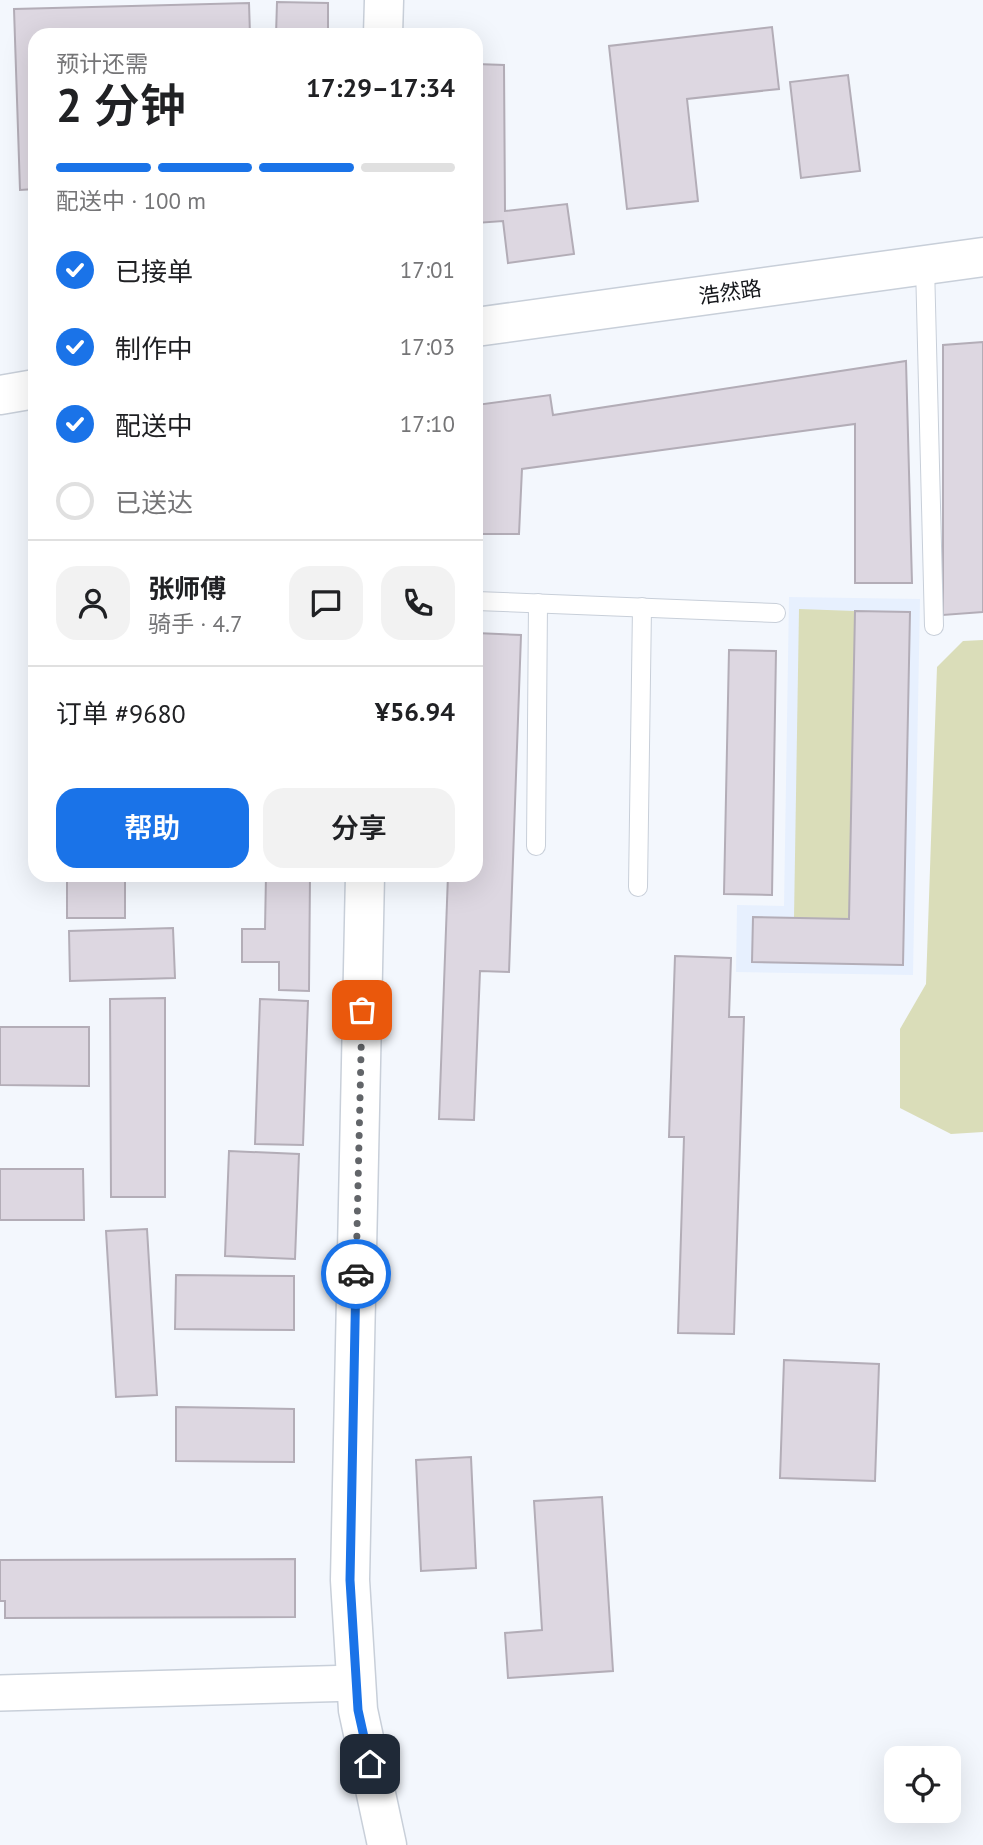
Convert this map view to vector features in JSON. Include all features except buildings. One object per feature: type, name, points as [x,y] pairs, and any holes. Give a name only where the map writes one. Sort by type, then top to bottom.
[{"type":"street","points":[[383,28],[384,0]]},
{"type":"street","name":"浩然路","points":[[483,326],[983,257]]},
{"type":"street","points":[[0,394],[28,391]]},
{"type":"street","points":[[365,882],[350,1580],[358,1710],[387,1845]]},
{"type":"street","points":[[0,1693],[356,1683]]},
{"type":"lane","points":[[925,265],[934,626]]},
{"type":"lane","points":[[483,601],[776,612]]},
{"type":"lane","points":[[536,846],[538,603]]},
{"type":"lane","points":[[638,887],[642,607]]},
{"type":"shaded area","points":[[789,597],[920,599],[913,975],[736,972],[737,905],[784,906]]},
{"type":"green space","points":[[799,609],[855,611],[849,919],[794,918]]},
{"type":"green space","points":[[983,640],[983,1132],[951,1134],[900,1108],[900,1029],[926,984],[937,667],[963,641]]},
{"type":"way so far","points":[[356,1274],[362,1010]]},
{"type":"route","points":[[356,1274],[350,1580],[358,1710],[370,1764]]}]
